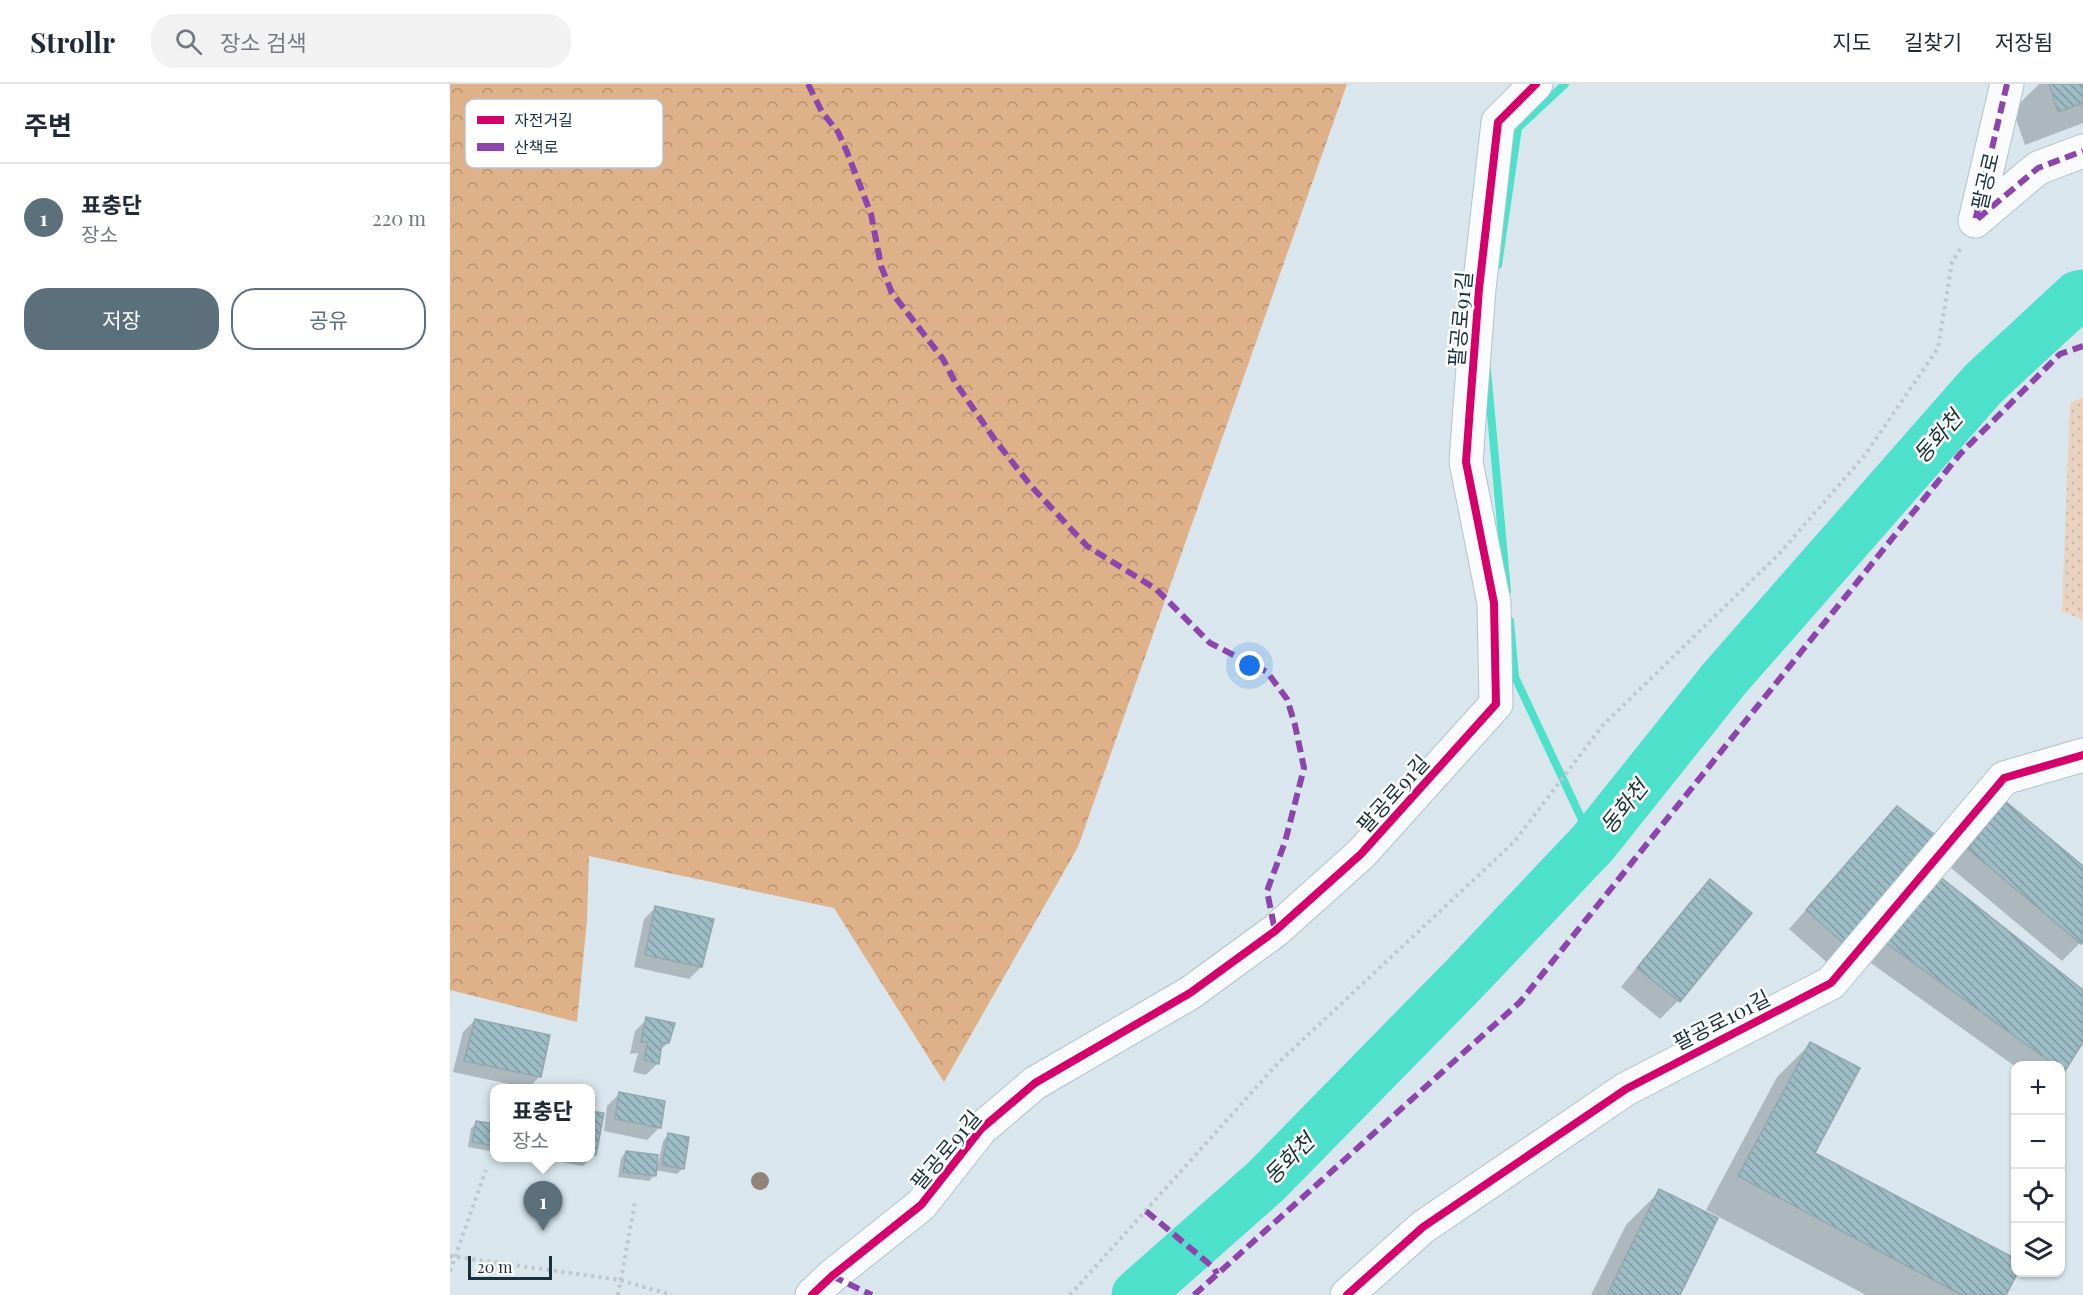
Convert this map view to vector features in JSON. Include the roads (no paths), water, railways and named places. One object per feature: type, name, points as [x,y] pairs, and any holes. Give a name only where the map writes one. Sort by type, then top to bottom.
[{"type":"street","name":"팔공로91길","points":[[812,1295],[832,1276],[921,1205],[981,1129],[1035,1083],[1190,993],[1275,931],[1361,854],[1496,704],[1494,603],[1466,462],[1479,289],[1498,122],[1536,84]]},
{"type":"street","name":"팔공로","points":[[2007,84],[1975,221],[2038,168],[2083,151]]},
{"type":"street","name":"팔공로101길","points":[[1347,1295],[1423,1227],[1626,1089],[1831,983],[2004,778],[2083,755]]},
{"type":"waterway","points":[[1498,265],[1518,128],[1565,84]]},
{"type":"waterway","name":"동화천","points":[[1137,1295],[1266,1181],[1468,975],[1593,843],[1724,679],[1983,384],[2078,296],[2083,295]]},
{"type":"waterway","points":[[1487,370],[1507,591]]},
{"type":"waterway","points":[[1510,621],[1515,677],[1593,843]]},
{"type":"place","name":"표충단","points":[[543,1231]]}]
